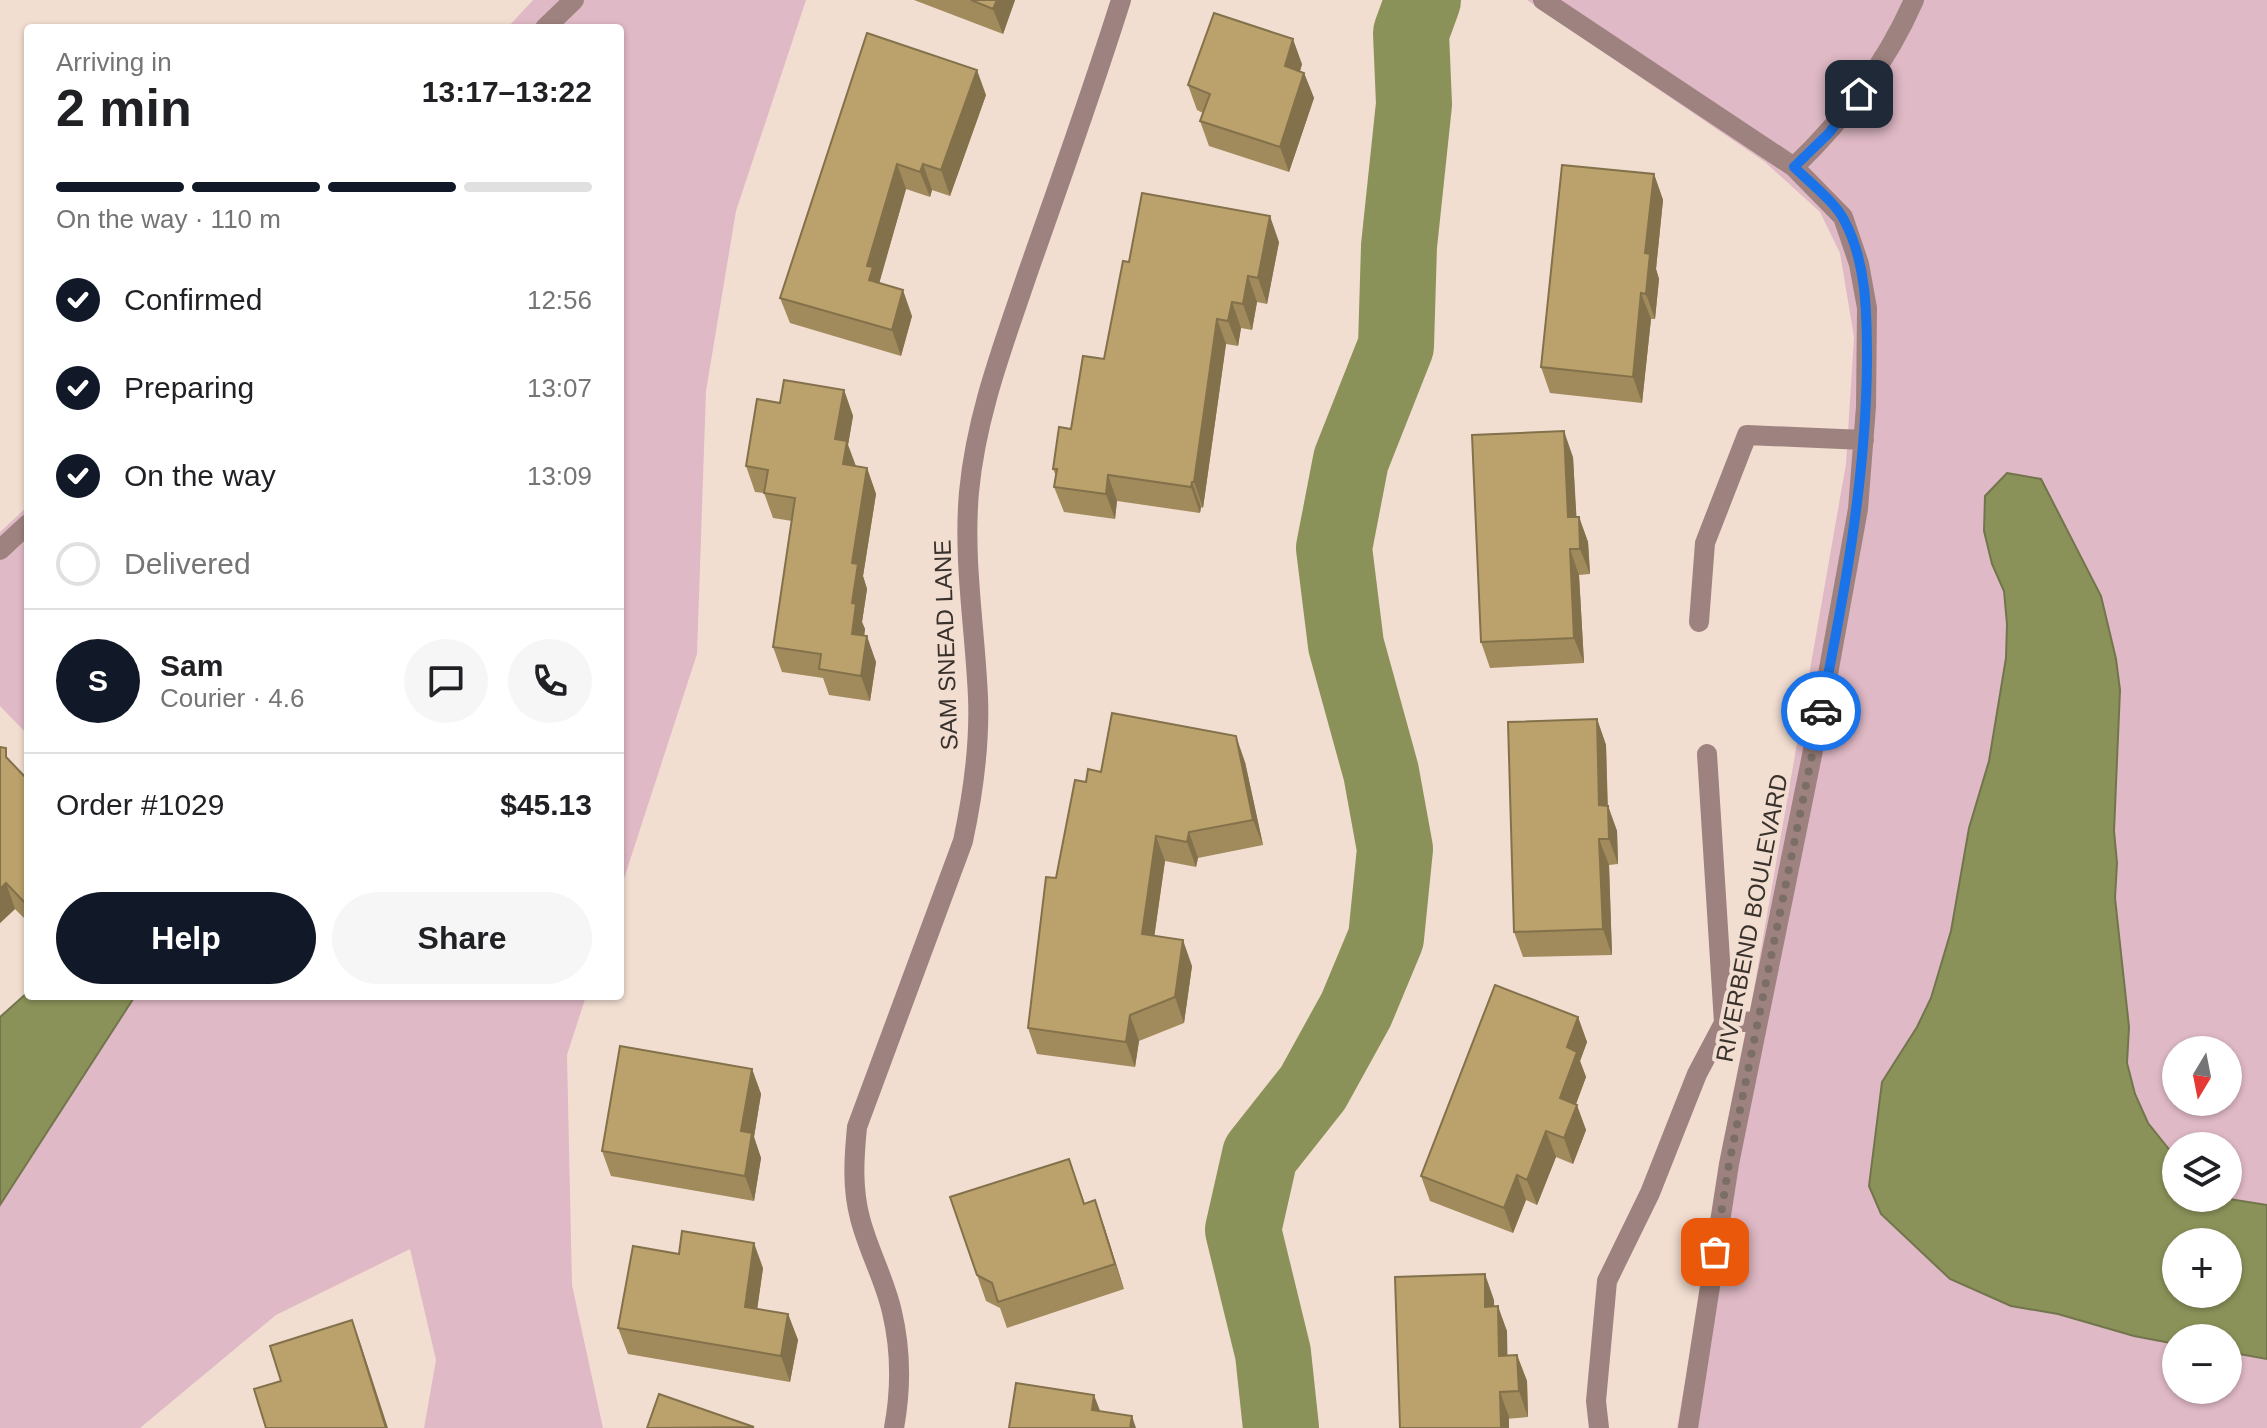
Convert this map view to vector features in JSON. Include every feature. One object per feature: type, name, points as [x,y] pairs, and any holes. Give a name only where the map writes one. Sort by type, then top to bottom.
[{"type":"street","points":[[549,24],[574,0]]},
{"type":"street","name":"SAM SNEAD LANE","points":[[894,1428],[899,1401],[899,1357],[892,1312],[860,1217],[853,1172],[857,1127],[963,841],[973,795],[978,749],[978,698],[968,590],[967,538],[970,490],[987,392],[1121,0]]},
{"type":"street","name":"RIVERBEND BOULEVARD","points":[[1543,0],[1794,167],[1843,217],[1859,264],[1867,308],[1864,440],[1858,509],[1824,696],[1729,1164],[1688,1428]]},
{"type":"street","points":[[1794,167],[1829,133],[1859,94],[1888,52],[1914,0]]},
{"type":"street","points":[[1699,622],[1705,543],[1747,435],[1864,440]]},
{"type":"street","points":[[0,550],[24,528]]},
{"type":"street","points":[[1599,1428],[1596,1401],[1607,1281],[1650,1193],[1697,1074],[1724,1023],[1707,754]]},
{"type":"street","points":[[1724,1023],[1758,1021]]},
{"type":"shaded area","points":[[533,0],[806,0],[736,211],[706,391],[697,654],[624,879],[624,24],[511,24]]},
{"type":"shaded area","points":[[1527,0],[2267,0],[2267,1205],[2242,1201],[2242,1132],[2162,1132],[2162,1140],[2148,1123],[2135,1094],[2127,1063],[2129,1027],[2115,898],[2117,863],[2114,831],[2120,690],[2116,659],[2101,596],[2041,479],[1992,564],[2004,591],[2007,624],[2006,658],[1989,761],[1969,828],[1951,931],[1932,998],[1917,1027],[1881,1215],[1950,1279],[2011,1306],[2058,1314],[2162,1341],[2162,1404],[2242,1404],[2242,1355],[2267,1359],[2267,1428],[1677,1428],[1846,464],[1854,337],[1840,253],[1820,212],[1765,162]]},
{"type":"shaded area","points":[[2007,473],[2041,479],[2101,596],[2120,690],[2114,831],[2117,863],[2115,898],[2129,1027],[2127,1063],[2135,1094],[2148,1123],[2162,1140],[2162,1212],[2242,1212],[2242,1201],[2267,1205],[2267,1359],[2242,1355],[2242,1324],[2162,1324],[2162,1341],[2058,1314],[2011,1306],[1950,1279],[1881,1214],[1869,1186],[1882,1082],[1917,1027],[1931,998],[1951,931],[1969,828],[1989,761],[2006,658],[2007,624],[2004,591],[1992,564],[1984,531],[1985,496]]},
{"type":"shaded area","points":[[24,510],[24,731],[0,706],[0,532]]},
{"type":"shaded area","points":[[24,996],[24,1000],[132,1000],[0,1205],[0,1017]]},
{"type":"shaded area","points":[[132,1000],[585,1000],[567,1055],[572,1285],[603,1428],[424,1428],[436,1360],[410,1249],[276,1315],[140,1428],[0,1428],[0,1206]]},
{"type":"building","points":[[971,0],[997,0],[993,9]]},
{"type":"building","points":[[1214,13],[1293,39],[1285,66],[1304,73],[1280,147],[1200,121],[1210,94],[1188,85]]},
{"type":"building","points":[[867,33],[977,70],[941,170],[923,164],[920,172],[897,164],[867,266],[873,267],[869,280],[903,290],[892,330],[780,298]]},
{"type":"building","points":[[1562,165],[1654,174],[1645,253],[1650,254],[1646,294],[1641,293],[1633,377],[1541,367]]},
{"type":"building","points":[[1142,193],[1270,216],[1258,278],[1248,276],[1243,304],[1232,302],[1228,321],[1217,319],[1191,487],[1108,475],[1106,494],[1054,487],[1057,469],[1053,469],[1059,427],[1071,429],[1083,356],[1104,359],[1123,261],[1129,262]]},
{"type":"building","points":[[784,380],[844,390],[835,439],[847,441],[843,464],[867,468],[852,563],[858,564],[852,603],[856,604],[852,634],[867,636],[861,676],[819,669],[821,654],[773,647],[795,498],[764,493],[768,470],[746,466],[757,399],[780,403]]},
{"type":"building","points":[[1564,431],[1568,517],[1579,517],[1580,549],[1570,549],[1574,638],[1481,642],[1472,435]]},
{"type":"building","points":[[1112,713],[1236,736],[1253,820],[1189,832],[1187,842],[1156,836],[1142,934],[1183,940],[1175,997],[1130,1015],[1126,1042],[1028,1028],[1046,877],[1056,878],[1075,780],[1086,782],[1088,769],[1101,772]]},
{"type":"building","points":[[1597,719],[1599,805],[1608,806],[1609,839],[1599,839],[1603,929],[1514,932],[1508,722]]},
{"type":"building","points":[[0,747],[6,748],[6,757],[24,776],[24,902],[6,883],[0,889]]},
{"type":"building","points":[[1495,985],[1578,1017],[1567,1047],[1577,1052],[1560,1098],[1577,1105],[1564,1138],[1546,1131],[1527,1180],[1517,1175],[1504,1208],[1421,1176]]},
{"type":"building","points":[[620,1046],[752,1069],[741,1131],[752,1133],[745,1176],[602,1151]]},
{"type":"building","points":[[1069,1159],[1084,1204],[1095,1200],[1115,1264],[998,1302],[992,1283],[977,1275],[950,1197]]},
{"type":"building","points":[[682,1231],[754,1243],[745,1307],[788,1314],[781,1356],[618,1328],[633,1246],[679,1254]]},
{"type":"building","points":[[1485,1274],[1485,1307],[1498,1306],[1499,1356],[1517,1355],[1519,1391],[1500,1392],[1501,1428],[1400,1428],[1395,1277]]},
{"type":"building","points":[[352,1320],[386,1428],[266,1428],[254,1389],[281,1381],[270,1346]]},
{"type":"building","points":[[1016,1383],[1094,1395],[1092,1410],[1132,1416],[1130,1428],[1009,1428]]},
{"type":"building","points":[[659,1394],[754,1427],[647,1428]]},
{"type":"waterway","points":[[1281,1428],[1273,1353],[1243,1230],[1260,1155],[1313,1088],[1356,1010],[1386,938],[1395,849],[1381,772],[1346,645],[1334,548],[1351,460],[1396,346],[1399,246],[1414,104],[1411,33],[1423,0]]},
{"type":"way so far","points":[[1715,1252],[1729,1164],[1821,711]]},
{"type":"route","points":[[1821,711],[1858,509],[1866,407],[1867,308],[1859,264],[1843,217],[1794,167],[1829,133],[1859,94]]}]
